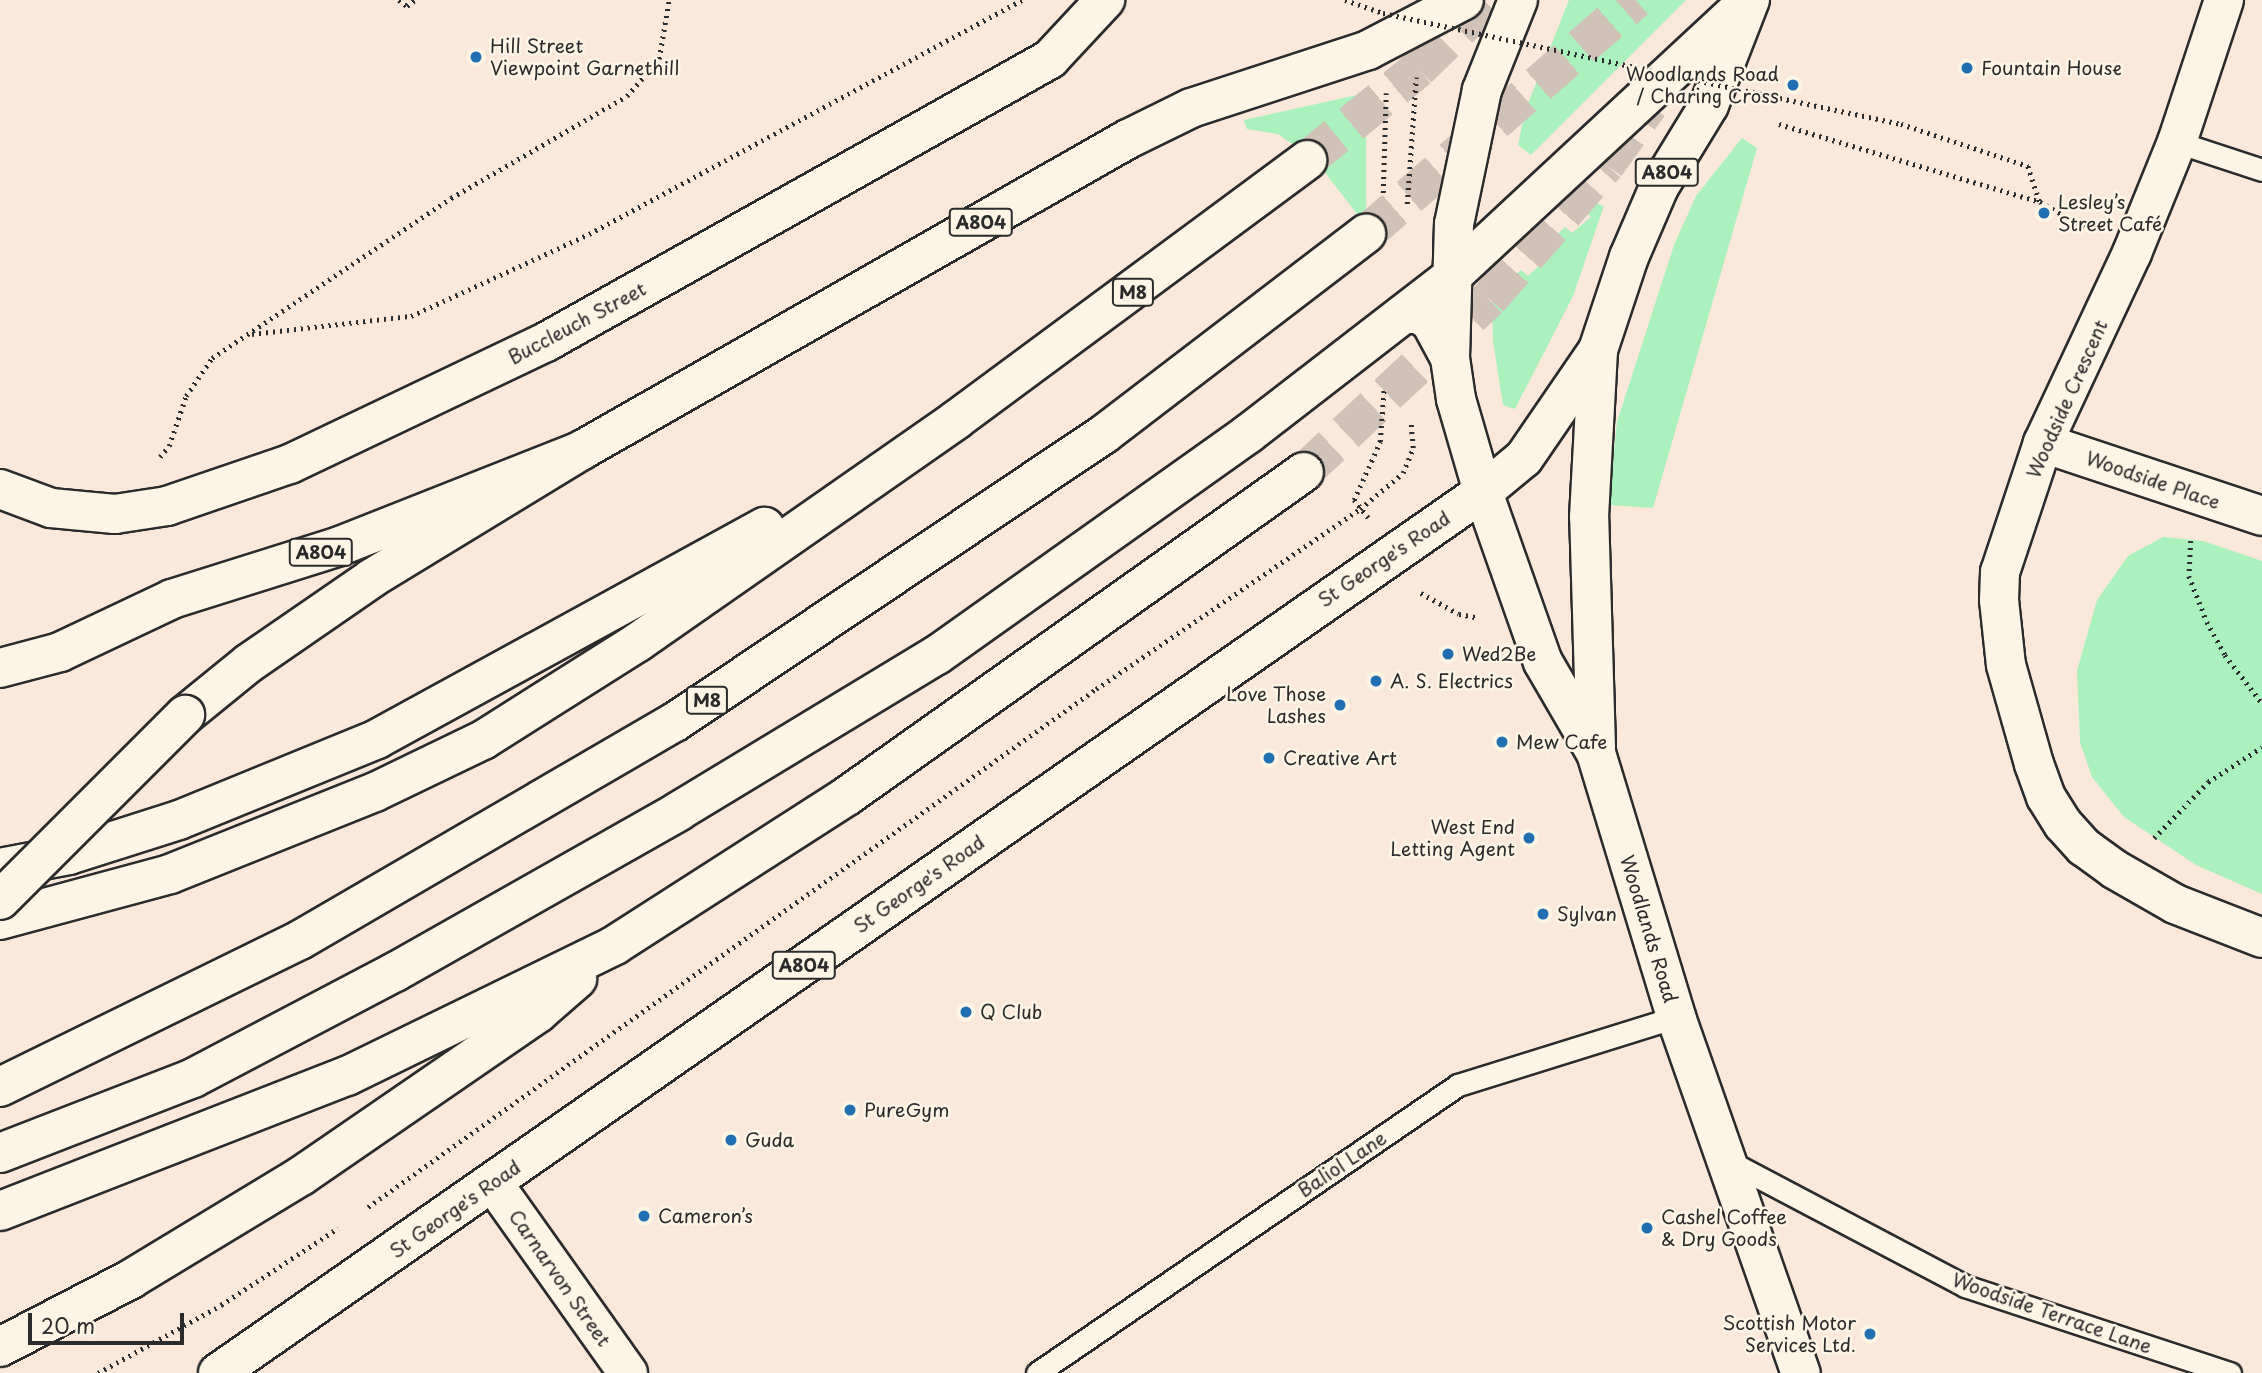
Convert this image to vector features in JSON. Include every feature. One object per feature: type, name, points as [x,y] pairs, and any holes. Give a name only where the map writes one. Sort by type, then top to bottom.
[{"type":"main road","name":"Buccleuch Street","points":[[0,489],[51,508],[115,514],[167,506],[290,464],[547,342],[1050,59],[1105,0]]},
{"type":"main road","name":"A804","points":[[0,668],[60,652],[172,599],[340,546],[582,450],[1128,139],[1191,108],[1368,50],[1464,0]]},
{"type":"main road","points":[[1482,492],[1456,399],[1450,358],[1451,278],[1461,177],[1482,90],[1518,0]]},
{"type":"main road","points":[[0,1153],[193,1078],[395,972],[679,811],[937,655],[1155,502],[1451,278],[1749,0]]},
{"type":"main road","name":"St George's Road","points":[[218,1373],[1482,492],[1524,458],[1546,432],[1598,350],[1654,199],[1678,151],[1709,106],[1749,0]]},
{"type":"main road","name":"Woodside Crescent","points":[[2224,0],[2177,142],[2132,253],[2043,443],[2000,572],[1999,600],[2006,665],[2046,797],[2084,848],[2114,869],[2175,904],[2262,938]]},
{"type":"main road","name":"M8","points":[[0,919],[170,874],[376,793],[483,740],[638,642],[956,420],[1307,160]]},
{"type":"main road","name":"M8","points":[[0,1087],[300,940],[675,722],[1104,434],[1366,234]]},
{"type":"main road","points":[[1404,314],[1418,314],[1430,321],[1450,358]]},
{"type":"main road","name":"A804","points":[[1596,753],[1589,517],[1598,350]]},
{"type":"main road","points":[[0,868],[69,856],[179,820],[377,738],[956,420]]},
{"type":"main road","name":"Woodside Place","points":[[2043,443],[2262,516]]},
{"type":"main road","points":[[0,900],[184,715],[249,663],[372,578],[582,450]]},
{"type":"main road","points":[[0,1211],[347,1076],[615,945],[847,796],[1304,472]]},
{"type":"main road","name":"Woodlands Road","points":[[1482,492],[1543,662],[1596,753],[1676,1017],[1730,1162],[1801,1373]]},
{"type":"main road","points":[[0,1347],[131,1279],[301,1176],[538,1013],[615,945]]},
{"type":"main road","name":"Carnarvon Street","points":[[493,1183],[628,1373]]},
{"type":"lane","points":[[2177,142],[2262,170]]},
{"type":"lane","name":"Baliol Lane","points":[[1037,1373],[1458,1085],[1676,1017]]},
{"type":"lane","name":"Woodside Terrace Lane","points":[[1730,1162],[1965,1286],[2230,1373]]},
{"type":"path","points":[[399,0],[407,6],[415,0]]},
{"type":"path","points":[[154,464],[169,446],[186,396],[212,358],[251,335],[451,198],[627,96],[659,59],[669,0]]},
{"type":"path","points":[[251,335],[411,316],[589,234],[1022,0]]},
{"type":"path","points":[[1345,0],[1383,13],[1901,124],[2028,166],[2040,202]]},
{"type":"path","points":[[1779,124],[2040,202],[2132,253]]},
{"type":"path","points":[[356,1216],[1107,681],[1360,509]]},
{"type":"path","points":[[2191,540],[2189,576],[2207,622],[2225,655],[2262,703]]},
{"type":"path","points":[[2154,838],[2208,782],[2262,747]]},
{"type":"path","points":[[99,1373],[221,1305],[345,1224]]},
{"type":"green space","points":[[1569,0],[1686,0],[1531,155],[1518,145],[1525,111]]},
{"type":"green space","points":[[1366,93],[1366,217],[1360,218],[1317,162],[1278,134],[1247,129],[1244,120]]},
{"type":"green space","points":[[1742,138],[1757,148],[1653,508],[1609,505],[1617,422],[1674,245],[1696,196]]},
{"type":"green space","points":[[1592,202],[1604,206],[1573,296],[1515,409],[1503,405],[1493,341],[1492,296],[1521,270],[1528,276],[1545,260],[1538,253],[1565,227],[1572,233],[1591,217],[1583,209]]},
{"type":"green space","points":[[2163,537],[2203,541],[2262,561],[2262,894],[2196,865],[2124,817],[2092,777],[2080,742],[2077,671],[2097,600],[2128,556]]},
{"type":"tunnel","points":[[1307,160],[1418,69],[1489,0]]},
{"type":"tunnel","points":[[1366,234],[1635,0]]},
{"type":"tunnel","points":[[1304,472],[1489,299],[1606,165],[1649,105]]},
{"type":"place","name":"Hill Street Viewpoint Garnethill","points":[[476,57]]},
{"type":"place","name":"Fountain House","points":[[1967,68]]},
{"type":"place","name":"Woodlands Road / Charing Cross","points":[[1793,85]]},
{"type":"place","name":"Lesley’s Street Café","points":[[2044,213]]},
{"type":"place","name":"Wed2Be","points":[[1448,654]]},
{"type":"place","name":"A. S. Electrics","points":[[1376,681]]},
{"type":"place","name":"Love Those Lashes","points":[[1340,705]]},
{"type":"place","name":"Mew Cafe","points":[[1502,742]]},
{"type":"place","name":"Creative Art","points":[[1269,758]]},
{"type":"place","name":"West End Letting Agent","points":[[1529,838]]},
{"type":"place","name":"Sylvan","points":[[1543,914]]},
{"type":"place","name":"Q Club","points":[[966,1012]]},
{"type":"place","name":"PureGym","points":[[850,1110]]},
{"type":"place","name":"Guda","points":[[731,1140]]},
{"type":"place","name":"Cameron’s","points":[[644,1216]]},
{"type":"place","name":"Cashel Coffee & Dry Goods","points":[[1647,1228]]},
{"type":"place","name":"Scottish Motor Services Ltd.","points":[[1870,1334]]}]
